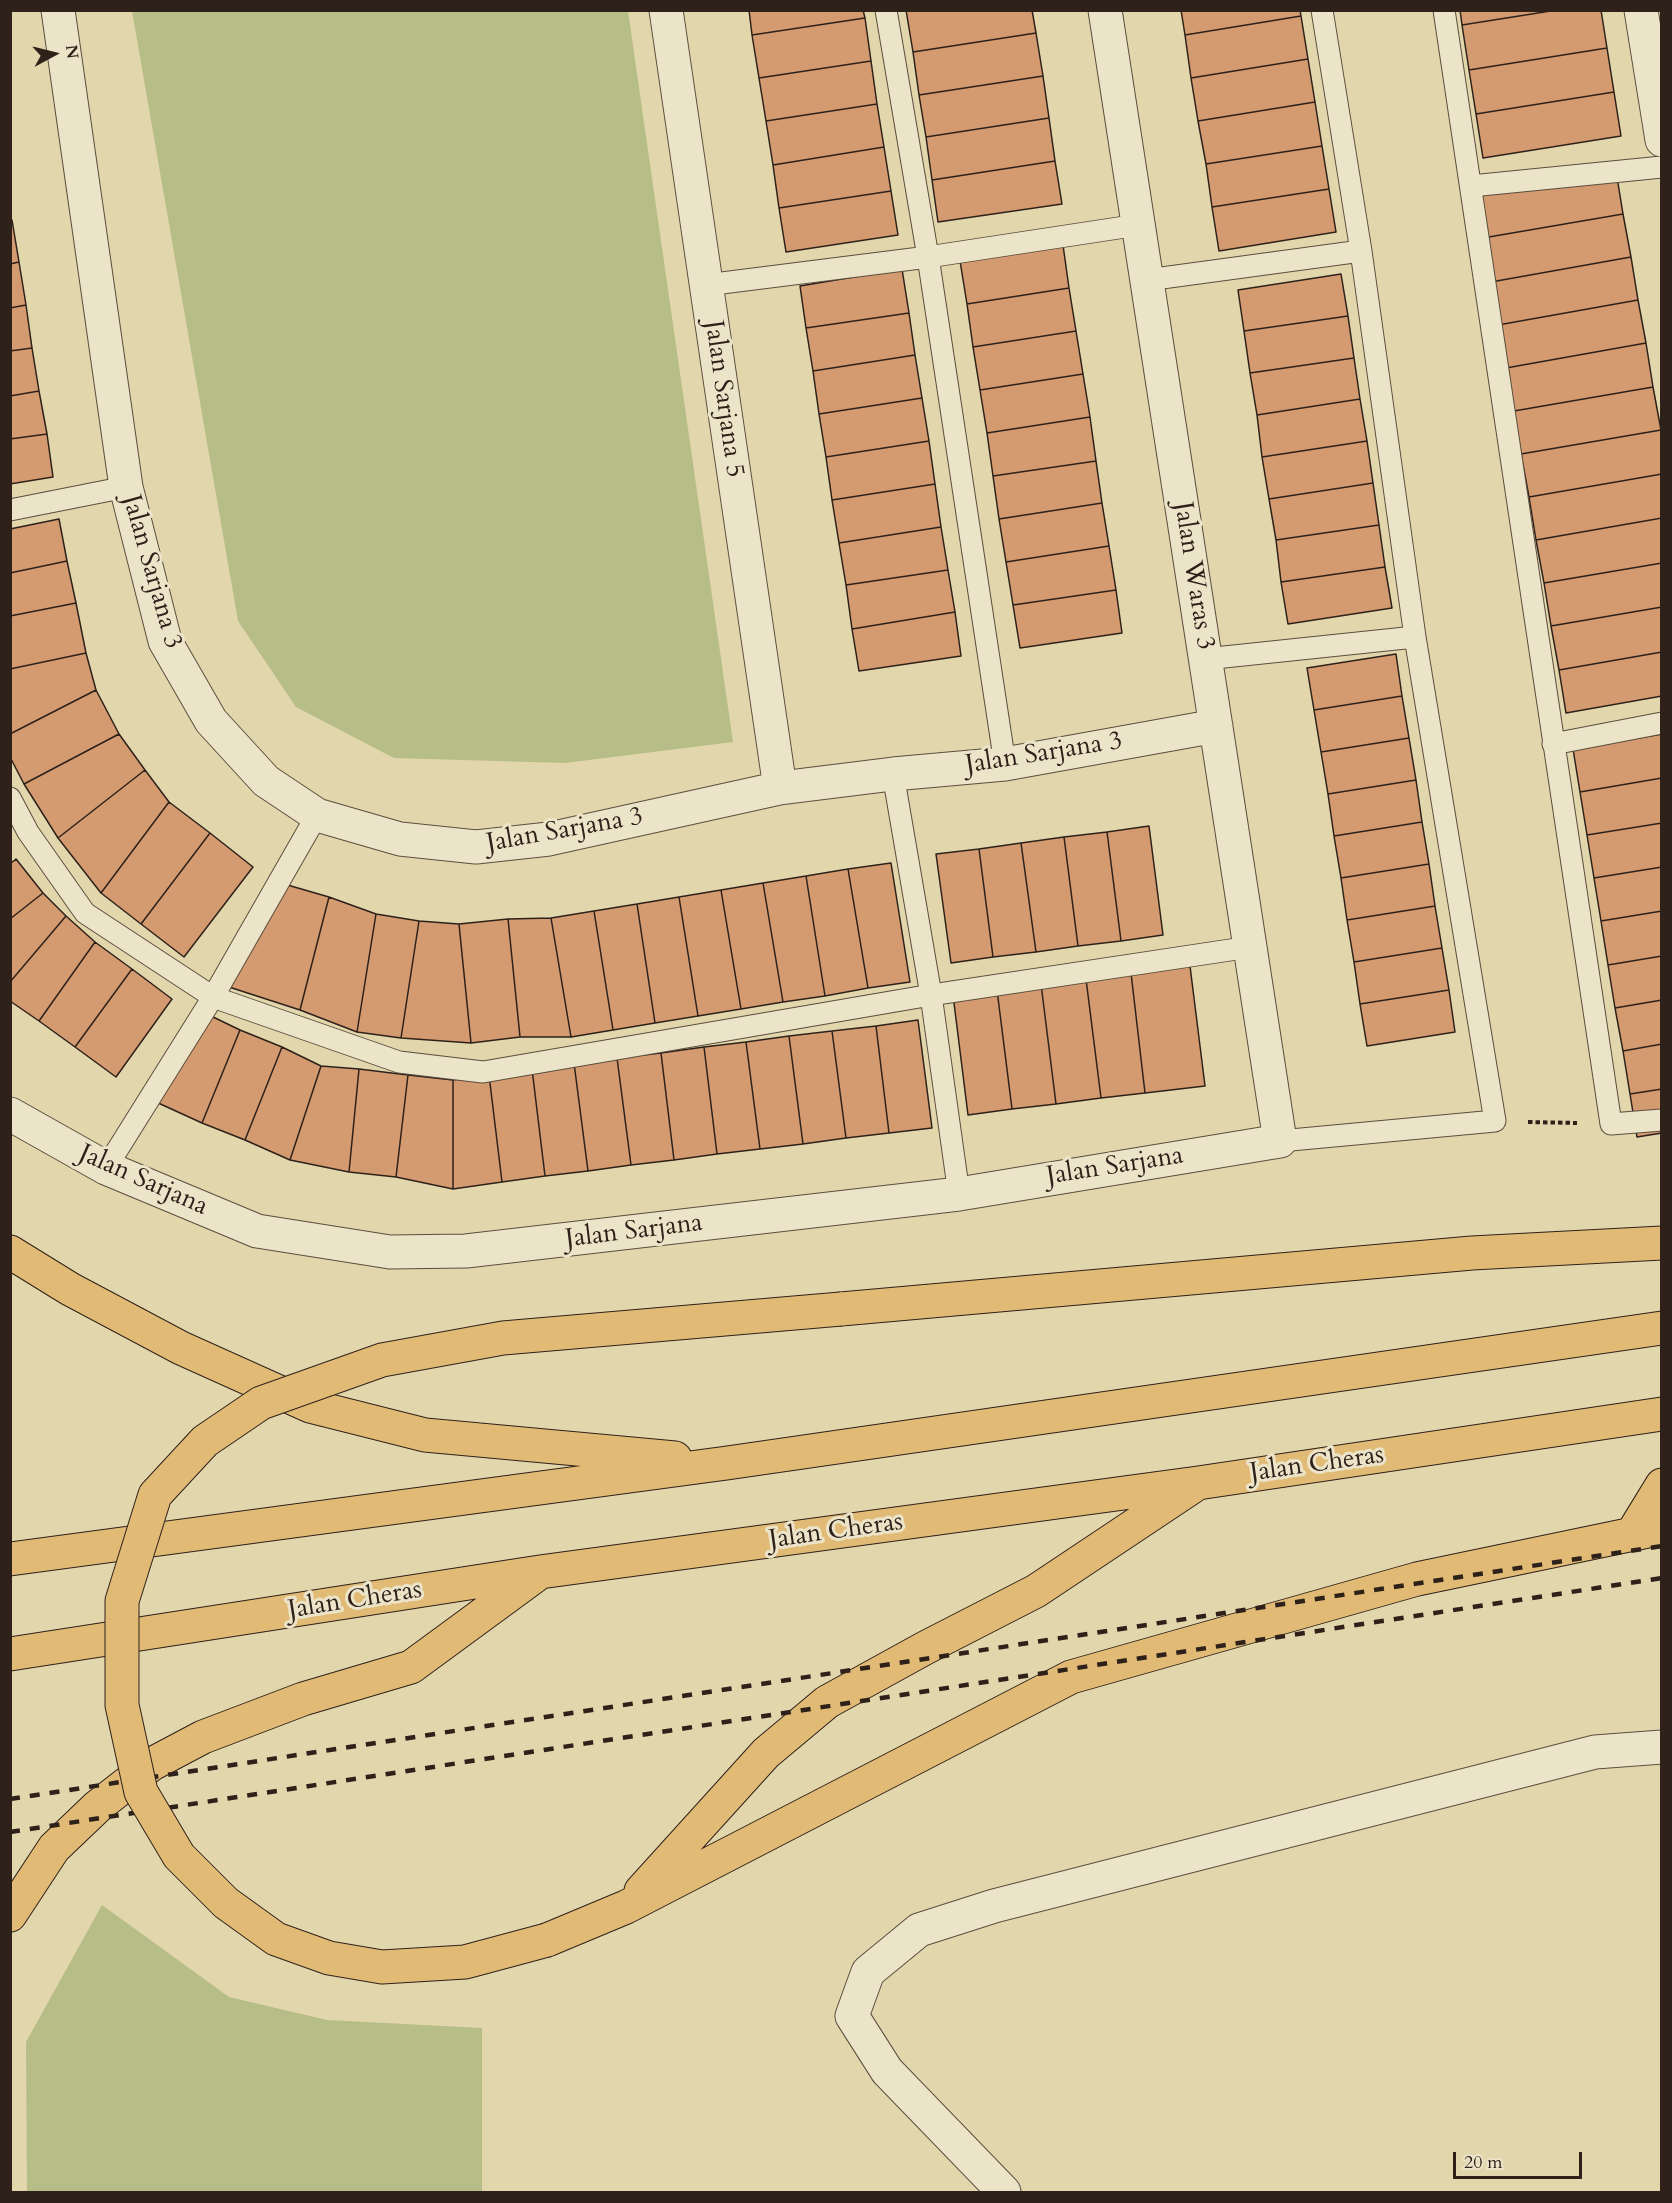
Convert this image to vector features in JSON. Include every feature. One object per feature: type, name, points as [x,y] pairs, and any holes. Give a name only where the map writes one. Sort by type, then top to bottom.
[{"type":"highway","points":[[1662,1243],[1460,1254],[503,1338],[381,1360],[261,1403],[205,1441],[155,1495],[122,1601],[122,1705],[141,1792],[179,1856],[226,1903],[276,1939],[328,1958],[382,1967],[465,1962],[547,1940],[626,1907],[1071,1677],[1417,1579],[1647,1531],[1662,1485]]},
{"type":"highway","points":[[10,1252],[70,1289],[181,1348],[310,1406],[425,1435],[535,1443],[728,1463]]},
{"type":"highway","points":[[10,1559],[728,1463],[1662,1328]]},
{"type":"highway","name":"Jalan Cheras","points":[[10,1654],[540,1572],[1198,1483],[1662,1414]]},
{"type":"highway","points":[[626,1907],[766,1753],[827,1702],[1036,1591],[1198,1483]]},
{"type":"highway","points":[[10,1915],[54,1848],[98,1806],[152,1764],[203,1737],[303,1699],[411,1667],[540,1572]]},
{"type":"street","name":"Jalan Sarjana 3","points":[[58,10],[126,487],[165,641],[211,721],[266,781],[317,815],[400,838],[476,847],[549,839],[780,788],[893,774],[1005,764],[1216,726]]},
{"type":"street","name":"Jalan Sarjana 5","points":[[666,10],[780,788]]},
{"type":"street","name":"Jalan Waras 3","points":[[1105,10],[1280,1141]]},
{"type":"street","points":[[1641,10],[1662,140]]},
{"type":"street","name":"Jalan Sarjana","points":[[10,1114],[106,1168],[257,1231],[390,1252],[477,1250],[959,1194],[1280,1141]]},
{"type":"street","points":[[1004,2193],[887,2071],[852,2016],[868,1972],[919,1930],[994,1906],[1595,1752],[1662,1747]]},
{"type":"lane","points":[[886,10],[928,257],[1005,764]]},
{"type":"lane","points":[[1280,1141],[1495,1121],[1414,637],[1361,251],[1322,10]]},
{"type":"lane","points":[[1444,10],[1611,1124],[1662,1120]]},
{"type":"lane","points":[[1471,186],[1662,167]]},
{"type":"lane","points":[[706,285],[928,257],[1138,225]]},
{"type":"lane","points":[[1147,280],[1361,251]]},
{"type":"lane","points":[[10,510],[126,487]]},
{"type":"lane","points":[[1205,659],[1414,637]]},
{"type":"lane","points":[[1553,744],[1662,723]]},
{"type":"lane","points":[[893,774],[931,995],[959,1194]]},
{"type":"lane","points":[[10,798],[28,831],[85,913],[213,997],[399,1062],[483,1072],[931,995],[1250,947]]},
{"type":"lane","points":[[106,1168],[213,997],[317,815]]},
{"type":"path","points":[[1495,1121],[1611,1124]]},
{"type":"green space","points":[[132,11],[628,11],[733,742],[565,763],[394,758],[296,707],[238,621]]},
{"type":"green space","points":[[102,1905],[229,1997],[327,2020],[482,2028],[482,2192],[27,2192],[26,2042]]},
{"type":"building","points":[[749,10],[863,10],[865,18],[752,35]]},
{"type":"building","points":[[906,10],[1032,10],[1036,33],[913,52]]},
{"type":"building","points":[[1181,10],[1300,10],[1301,16],[1185,35]]},
{"type":"building","points":[[1460,10],[1557,10],[1462,25]]},
{"type":"building","points":[[1557,10],[1601,10],[1607,48],[1469,70],[1462,25]]},
{"type":"building","points":[[1301,16],[1308,59],[1191,78],[1185,35]]},
{"type":"building","points":[[865,18],[871,61],[759,78],[752,35]]},
{"type":"building","points":[[1036,33],[1043,76],[919,95],[913,52]]},
{"type":"building","points":[[1607,48],[1614,92],[1476,114],[1469,70]]},
{"type":"building","points":[[1308,59],[1315,102],[1198,121],[1191,78]]},
{"type":"building","points":[[871,61],[877,104],[766,121],[759,78]]},
{"type":"building","points":[[1043,76],[1049,118],[926,137],[919,95]]},
{"type":"building","points":[[1614,92],[1621,136],[1483,158],[1476,114]]},
{"type":"building","points":[[1315,102],[1322,146],[1206,164],[1198,121]]},
{"type":"building","points":[[877,104],[884,147],[773,165],[766,121]]},
{"type":"building","points":[[1049,118],[1055,161],[932,180],[926,137]]},
{"type":"building","points":[[1322,146],[1329,189],[1212,207],[1206,164]]},
{"type":"building","points":[[884,147],[891,191],[779,208],[773,165]]},
{"type":"building","points":[[1055,161],[1062,204],[938,222],[932,180]]},
{"type":"building","points":[[1616,171],[1623,214],[1483,238],[1476,195]]},
{"type":"building","points":[[1329,189],[1336,232],[1219,251],[1212,207]]},
{"type":"building","points":[[891,191],[898,235],[786,252],[779,208]]},
{"type":"building","points":[[1623,214],[1631,257],[1491,282],[1483,238]]},
{"type":"building","points":[[10,220],[12,220],[19,262],[10,264]]},
{"type":"building","points":[[1063,245],[1069,288],[967,304],[960,261]]},
{"type":"building","points":[[1631,257],[1638,300],[1498,325],[1491,282]]},
{"type":"building","points":[[19,262],[26,305],[10,308],[10,264]]},
{"type":"building","points":[[902,269],[909,313],[806,328],[800,286]]},
{"type":"building","points":[[1341,274],[1348,316],[1244,331],[1238,290]]},
{"type":"building","points":[[1069,288],[1076,331],[973,347],[967,304]]},
{"type":"building","points":[[1638,300],[1646,343],[1506,368],[1498,325]]},
{"type":"building","points":[[26,305],[32,348],[10,351],[10,308]]},
{"type":"building","points":[[909,313],[915,355],[813,371],[806,328]]},
{"type":"building","points":[[1348,316],[1354,358],[1250,373],[1244,331]]},
{"type":"building","points":[[1076,331],[1083,374],[980,390],[973,347]]},
{"type":"building","points":[[1646,343],[1653,387],[1514,411],[1506,368]]},
{"type":"building","points":[[32,348],[39,391],[10,396],[10,351]]},
{"type":"building","points":[[915,355],[922,398],[819,414],[813,371]]},
{"type":"building","points":[[1354,358],[1360,399],[1257,415],[1250,373]]},
{"type":"building","points":[[1083,374],[1090,417],[987,433],[980,390]]},
{"type":"building","points":[[1653,387],[1661,430],[1521,454],[1514,411]]},
{"type":"building","points":[[39,391],[47,434],[10,439],[10,396]]},
{"type":"building","points":[[922,398],[929,441],[826,457],[819,414]]},
{"type":"building","points":[[1360,399],[1367,441],[1262,457],[1257,415]]},
{"type":"building","points":[[1090,417],[1096,461],[993,476],[987,433]]},
{"type":"building","points":[[1661,430],[1662,474],[1529,497],[1521,454]]},
{"type":"building","points":[[47,434],[53,477],[10,484],[10,439]]},
{"type":"building","points":[[929,441],[935,484],[832,500],[826,457]]},
{"type":"building","points":[[1367,441],[1373,483],[1269,499],[1262,457]]},
{"type":"building","points":[[1096,461],[1102,503],[999,519],[993,476]]},
{"type":"building","points":[[1662,474],[1662,518],[1536,540],[1529,497]]},
{"type":"building","points":[[1373,483],[1379,525],[1276,540],[1269,499]]},
{"type":"building","points":[[935,484],[941,527],[839,543],[832,500]]},
{"type":"building","points":[[1102,503],[1109,546],[1006,562],[999,519]]},
{"type":"building","points":[[1662,518],[1662,563],[1544,583],[1536,540]]},
{"type":"building","points":[[59,519],[67,561],[10,573],[10,529]]},
{"type":"building","points":[[1379,525],[1385,567],[1281,582],[1276,540]]},
{"type":"building","points":[[941,527],[948,570],[846,585],[839,543]]},
{"type":"building","points":[[1109,546],[1116,590],[1013,605],[1006,562]]},
{"type":"building","points":[[67,561],[76,603],[10,616],[10,573]]},
{"type":"building","points":[[1662,563],[1662,607],[1551,626],[1544,583]]},
{"type":"building","points":[[1385,567],[1392,608],[1288,624],[1281,582]]},
{"type":"building","points":[[948,570],[955,612],[852,629],[846,585]]},
{"type":"building","points":[[1116,590],[1122,633],[1020,648],[1013,605]]},
{"type":"building","points":[[76,603],[86,653],[10,669],[10,616]]},
{"type":"building","points":[[1662,607],[1662,652],[1559,670],[1551,626]]},
{"type":"building","points":[[955,612],[961,656],[859,671],[852,629]]},
{"type":"building","points":[[1662,652],[1662,696],[1566,713],[1559,670]]},
{"type":"building","points":[[86,653],[96,690],[10,734],[10,669]]},
{"type":"building","points":[[1396,654],[1402,696],[1314,710],[1307,668]]},
{"type":"building","points":[[96,690],[119,734],[24,784],[10,757],[10,734]]},
{"type":"building","points":[[1402,696],[1409,738],[1321,752],[1314,710]]},
{"type":"building","points":[[119,734],[145,770],[58,838],[24,784]]},
{"type":"building","points":[[1662,734],[1662,778],[1580,792],[1573,749]]},
{"type":"building","points":[[1409,738],[1416,780],[1328,794],[1321,752]]},
{"type":"building","points":[[145,770],[169,802],[101,893],[58,838]]},
{"type":"building","points":[[1662,778],[1662,823],[1587,835],[1580,792]]},
{"type":"building","points":[[1416,780],[1422,822],[1334,836],[1328,794]]},
{"type":"building","points":[[169,802],[210,833],[141,924],[101,893]]},
{"type":"building","points":[[1422,822],[1429,864],[1341,878],[1334,836]]},
{"type":"building","points":[[1662,823],[1662,867],[1594,878],[1587,835]]},
{"type":"building","points":[[1149,826],[1163,935],[1121,941],[1107,832]]},
{"type":"building","points":[[1107,832],[1121,941],[1078,946],[1064,837]]},
{"type":"building","points":[[210,833],[253,867],[184,957],[141,924]]},
{"type":"building","points":[[1064,837],[1078,946],[1036,952],[1021,843]]},
{"type":"building","points":[[1021,843],[1036,952],[993,957],[979,849]]},
{"type":"building","points":[[979,849],[993,957],[951,963],[936,854]]},
{"type":"building","points":[[16,859],[43,893],[10,919],[10,864]]},
{"type":"building","points":[[891,863],[910,982],[868,988],[848,869]]},
{"type":"building","points":[[1429,864],[1435,906],[1347,920],[1341,878]]},
{"type":"building","points":[[1662,867],[1662,911],[1601,921],[1594,878]]},
{"type":"building","points":[[848,869],[868,988],[825,996],[806,876]]},
{"type":"building","points":[[806,876],[825,996],[783,1002],[763,883]]},
{"type":"building","points":[[763,883],[783,1002],[741,1009],[721,890]]},
{"type":"building","points":[[284,884],[329,897],[300,1010],[229,987]]},
{"type":"building","points":[[721,890],[741,1009],[698,1016],[679,897]]},
{"type":"building","points":[[43,893],[66,916],[10,982],[10,919]]},
{"type":"building","points":[[329,897],[376,914],[357,1032],[300,1010]]},
{"type":"building","points":[[679,897],[698,1016],[655,1023],[637,904]]},
{"type":"building","points":[[637,904],[655,1023],[613,1030],[594,911]]},
{"type":"building","points":[[1435,906],[1442,948],[1354,962],[1347,920]]},
{"type":"building","points":[[594,911],[613,1030],[571,1037],[551,918]]},
{"type":"building","points":[[1662,911],[1662,956],[1608,965],[1601,921]]},
{"type":"building","points":[[376,914],[419,921],[401,1038],[357,1032]]},
{"type":"building","points":[[66,916],[95,942],[39,1021],[10,1001],[10,982]]},
{"type":"building","points":[[551,918],[571,1037],[520,1037],[508,919]]},
{"type":"building","points":[[508,919],[520,1037],[471,1043],[459,924]]},
{"type":"building","points":[[419,921],[459,924],[471,1043],[401,1038]]},
{"type":"building","points":[[95,942],[132,969],[75,1047],[39,1021]]},
{"type":"building","points":[[1442,948],[1449,990],[1360,1004],[1354,962]]},
{"type":"building","points":[[1662,956],[1662,1000],[1615,1008],[1608,965]]},
{"type":"building","points":[[1190,966],[1205,1086],[1145,1093],[1131,973]]},
{"type":"building","points":[[132,969],[172,999],[116,1077],[75,1047]]},
{"type":"building","points":[[1131,973],[1145,1093],[1101,1098],[1086,979]]},
{"type":"building","points":[[1086,979],[1101,1098],[1056,1104],[1041,984]]},
{"type":"building","points":[[1041,984],[1056,1104],[1012,1109],[997,990]]},
{"type":"building","points":[[997,990],[1012,1109],[968,1115],[953,995]]},
{"type":"building","points":[[1449,990],[1455,1032],[1367,1046],[1360,1004]]},
{"type":"building","points":[[1662,1000],[1662,1044],[1623,1051],[1615,1008]]},
{"type":"building","points":[[209,1015],[240,1030],[202,1123],[156,1102]]},
{"type":"building","points":[[918,1020],[932,1128],[889,1133],[876,1026]]},
{"type":"building","points":[[876,1026],[889,1133],[846,1138],[832,1031]]},
{"type":"building","points":[[240,1030],[282,1047],[245,1140],[202,1123]]},
{"type":"building","points":[[832,1031],[846,1138],[803,1144],[789,1036]]},
{"type":"building","points":[[789,1036],[803,1144],[760,1149],[746,1042]]},
{"type":"building","points":[[746,1042],[760,1149],[717,1154],[704,1047]]},
{"type":"building","points":[[1662,1044],[1662,1089],[1630,1094],[1623,1051]]},
{"type":"building","points":[[282,1047],[321,1066],[290,1160],[245,1140]]},
{"type":"building","points":[[704,1047],[717,1154],[674,1160],[661,1053]]},
{"type":"building","points":[[661,1053],[674,1160],[631,1165],[617,1058]]},
{"type":"building","points":[[617,1058],[631,1165],[588,1171],[574,1063]]},
{"type":"building","points":[[574,1063],[588,1171],[545,1176],[532,1069]]},
{"type":"building","points":[[321,1066],[359,1069],[349,1172],[290,1160]]},
{"type":"building","points":[[359,1069],[408,1075],[396,1177],[349,1172]]},
{"type":"building","points":[[532,1069],[545,1176],[502,1182],[489,1075]]},
{"type":"building","points":[[408,1075],[453,1080],[453,1189],[396,1177]]},
{"type":"building","points":[[489,1075],[502,1182],[453,1189],[453,1080]]},
{"type":"building","points":[[1662,1089],[1662,1133],[1637,1137],[1630,1094]]},
{"type":"railway","points":[[10,1799],[1662,1546]]},
{"type":"railway","points":[[10,1832],[1662,1578]]}]
